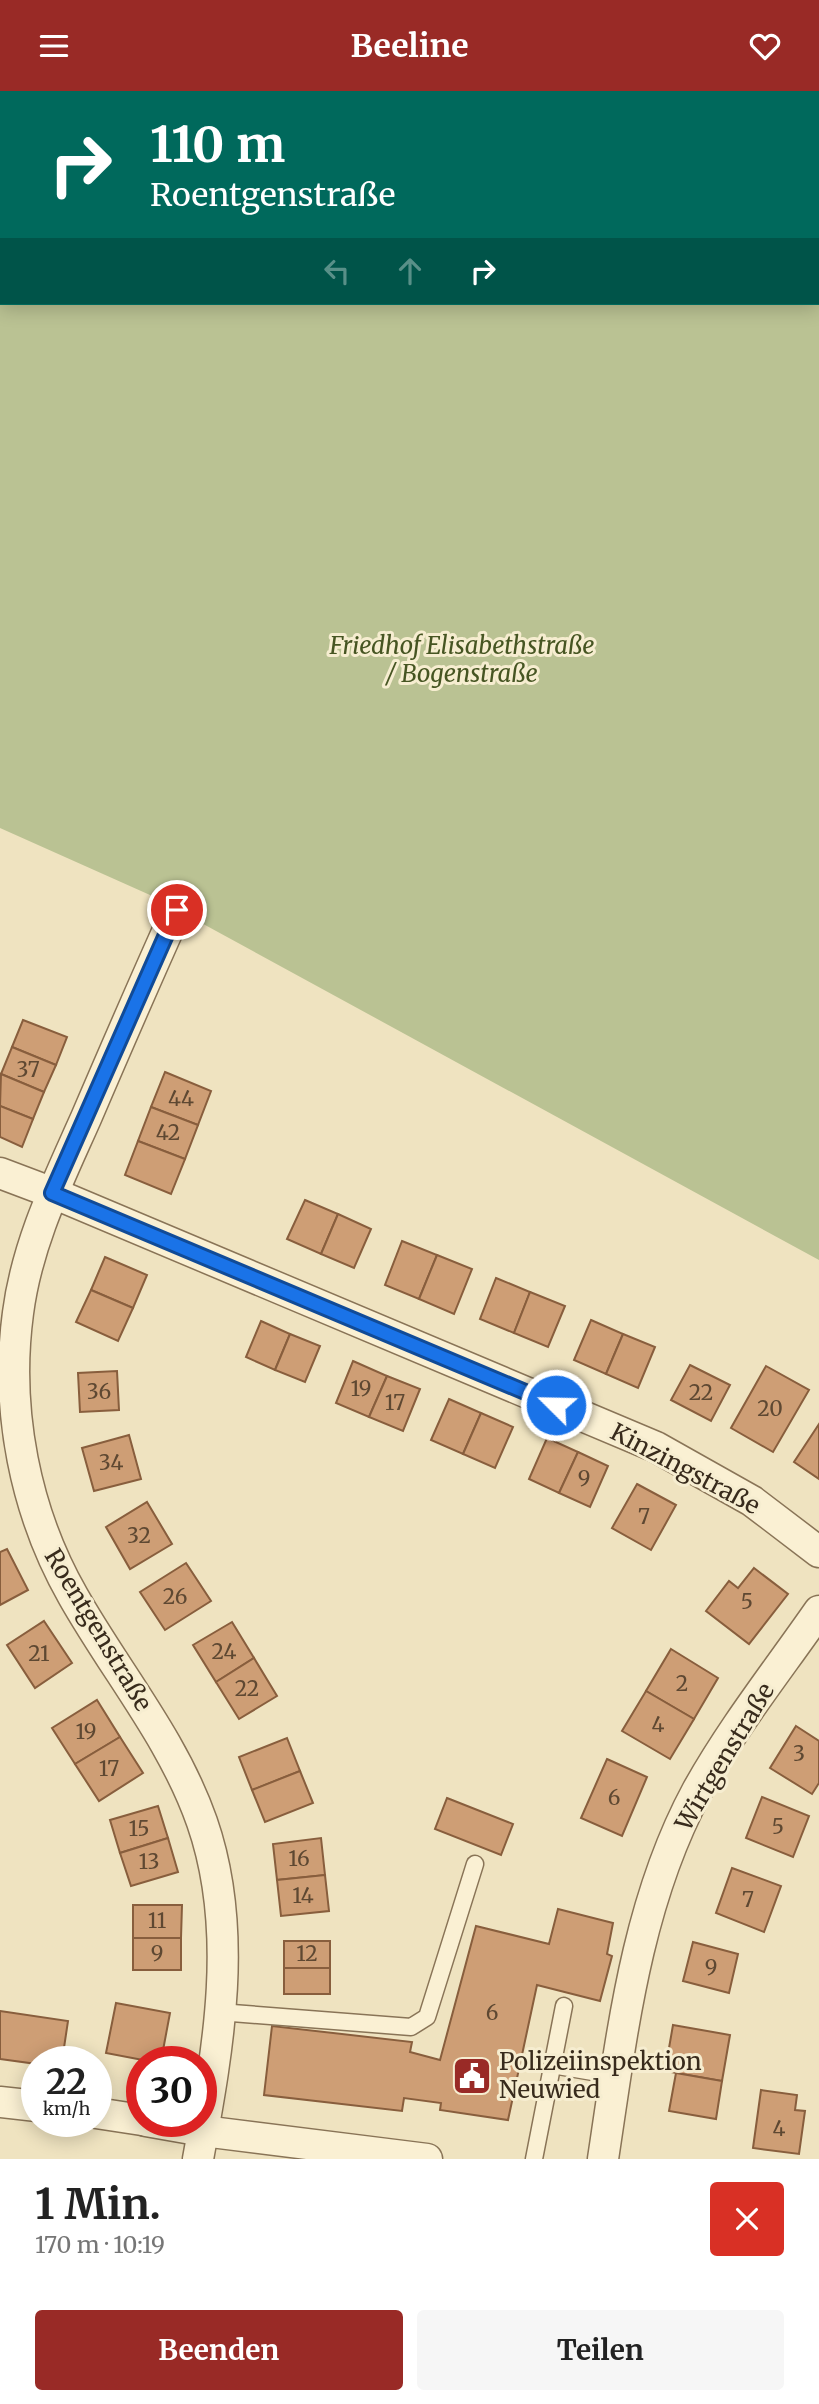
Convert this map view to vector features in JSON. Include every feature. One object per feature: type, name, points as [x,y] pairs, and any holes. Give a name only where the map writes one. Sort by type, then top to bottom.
[{"type":"street","name":"Roentgenstraße","points":[[177,910],[37,1232],[18,1313],[15,1396],[24,1468],[33,1505],[57,1566],[74,1599],[161,1734],[202,1822],[221,1901],[223,1975],[201,2145]]},
{"type":"street","name":"Kinzingstraße","points":[[0,1173],[656,1447],[752,1501],[819,1552]]},
{"type":"street","name":"Wirtgenstraße","points":[[603,2159],[634,1970],[652,1897],[674,1840],[698,1791],[747,1714],[819,1611]]},
{"type":"street","points":[[0,2102],[21,2104]]},
{"type":"street","points":[[182,2137],[201,2145],[428,2159]]},
{"type":"lane","points":[[219,2012],[411,2027],[419,2024],[427,2017],[475,1864]]},
{"type":"lane","points":[[534,2159],[564,2006]]},
{"type":"lane","points":[[552,2065],[616,2076]]},
{"type":"green space","name":"Friedhof Elisabethstraße / Bogenstraße","points":[[0,305],[819,305],[819,1260],[150,895],[0,828]]},
{"type":"building","points":[[23,1020],[67,1037],[56,1065],[12,1047]]},
{"type":"building","points":[[12,1047],[56,1065],[44,1092],[1,1074]]},
{"type":"building","points":[[165,1072],[211,1091],[198,1125],[151,1107]]},
{"type":"building","points":[[1,1074],[44,1092],[33,1119],[0,1106]]},
{"type":"building","points":[[0,1106],[33,1119],[22,1147],[0,1137]]},
{"type":"building","points":[[151,1107],[198,1125],[185,1159],[138,1141]]},
{"type":"building","points":[[138,1141],[185,1159],[171,1194],[125,1175]]},
{"type":"building","points":[[305,1200],[338,1214],[321,1254],[287,1239]]},
{"type":"building","points":[[338,1214],[371,1229],[354,1268],[321,1254]]},
{"type":"building","points":[[402,1241],[437,1255],[419,1299],[385,1285]]},
{"type":"building","points":[[437,1255],[472,1269],[454,1314],[419,1299]]},
{"type":"building","points":[[105,1257],[147,1275],[133,1308],[91,1290]]},
{"type":"building","points":[[496,1278],[530,1292],[514,1333],[480,1319]]},
{"type":"building","points":[[91,1290],[133,1308],[118,1341],[76,1322]]},
{"type":"building","points":[[530,1292],[565,1306],[548,1347],[514,1333]]},
{"type":"building","points":[[591,1320],[623,1334],[606,1374],[574,1360]]},
{"type":"building","points":[[261,1321],[290,1334],[275,1370],[246,1357]]},
{"type":"building","points":[[290,1334],[320,1346],[305,1382],[275,1370]]},
{"type":"building","points":[[623,1334],[655,1347],[638,1388],[606,1374]]},
{"type":"building","points":[[353,1361],[387,1376],[369,1417],[336,1403]]},
{"type":"building","points":[[690,1365],[730,1385],[711,1421],[671,1400]]},
{"type":"building","points":[[766,1366],[809,1390],[773,1452],[731,1428]]},
{"type":"building","points":[[117,1371],[119,1410],[80,1412],[78,1373]]},
{"type":"building","points":[[387,1376],[420,1389],[403,1431],[369,1417]]},
{"type":"building","points":[[449,1399],[481,1413],[463,1454],[431,1440]]},
{"type":"building","points":[[481,1413],[513,1427],[495,1468],[463,1454]]},
{"type":"building","points":[[819,1424],[819,1479],[794,1462]]},
{"type":"building","points":[[129,1435],[141,1479],[94,1491],[82,1448]]},
{"type":"building","points":[[547,1438],[578,1452],[559,1493],[529,1479]]},
{"type":"building","points":[[578,1452],[608,1466],[590,1507],[559,1493]]},
{"type":"building","points":[[637,1484],[676,1505],[651,1550],[612,1528]]},
{"type":"building","points":[[147,1502],[172,1544],[130,1569],[106,1527]]},
{"type":"building","points":[[7,1549],[28,1590],[0,1605],[0,1552]]},
{"type":"building","points":[[186,1563],[211,1601],[165,1630],[140,1592]]},
{"type":"building","points":[[754,1568],[788,1594],[749,1644],[706,1611],[729,1581],[738,1588]]},
{"type":"building","points":[[44,1621],[72,1663],[35,1688],[7,1645]]},
{"type":"building","points":[[232,1622],[254,1658],[216,1682],[193,1645]]},
{"type":"building","points":[[671,1649],[718,1678],[694,1719],[646,1691]]},
{"type":"building","points":[[254,1658],[277,1696],[239,1719],[216,1682]]},
{"type":"building","points":[[646,1691],[694,1719],[670,1759],[622,1731]]},
{"type":"building","points":[[97,1700],[120,1737],[75,1764],[52,1728]]},
{"type":"building","points":[[796,1726],[819,1741],[819,1783],[812,1794],[770,1768]]},
{"type":"building","points":[[120,1737],[143,1773],[99,1801],[75,1764]]},
{"type":"building","points":[[287,1738],[300,1771],[252,1790],[239,1757]]},
{"type":"building","points":[[607,1759],[647,1777],[622,1836],[581,1818]]},
{"type":"building","points":[[300,1771],[313,1803],[265,1822],[252,1790]]},
{"type":"building","points":[[762,1797],[809,1816],[793,1857],[746,1838]]},
{"type":"building","points":[[447,1798],[513,1824],[501,1855],[435,1829]]},
{"type":"building","points":[[158,1806],[168,1838],[120,1853],[110,1820]]},
{"type":"building","points":[[168,1838],[178,1872],[131,1886],[120,1853]]},
{"type":"building","points":[[321,1838],[325,1875],[277,1880],[273,1844]]},
{"type":"building","points":[[732,1868],[781,1886],[764,1932],[716,1913]]},
{"type":"building","points":[[325,1875],[329,1911],[281,1916],[277,1880]]},
{"type":"building","points":[[133,1905],[182,1905],[181,1938],[133,1938]]},
{"type":"building","points":[[558,1909],[613,1923],[607,1954],[612,1956],[600,2001],[537,1985],[508,2120],[440,2110],[441,2103],[404,2098],[402,2111],[264,2095],[272,2026],[412,2042],[410,2052],[440,2060],[476,1926],[549,1944]]},
{"type":"building","points":[[133,1938],[181,1938],[181,1970],[133,1970]]},
{"type":"building","points":[[284,1941],[330,1941],[330,1968],[284,1968]]},
{"type":"building","points":[[693,1942],[738,1954],[729,1993],[683,1981]]},
{"type":"building","points":[[284,1968],[330,1968],[330,1994],[284,1994]]},
{"type":"building","points":[[116,2003],[170,2013],[164,2046],[126,2046],[126,2057],[112,2054],[112,2046],[107,2046]]},
{"type":"building","points":[[0,2011],[68,2021],[64,2046],[21,2046],[21,2062],[0,2059]]},
{"type":"building","points":[[673,2025],[730,2035],[722,2081],[665,2071]]},
{"type":"building","points":[[676,2073],[722,2081],[716,2119],[669,2111]]},
{"type":"building","points":[[761,2090],[797,2095],[795,2110],[805,2111],[799,2154],[753,2148]]},
{"type":"place","name":"Polizeiinspektion Neuwied","points":[[472,2076]]},
{"type":"route","points":[[177,910],[52,1193],[556,1405]]}]
